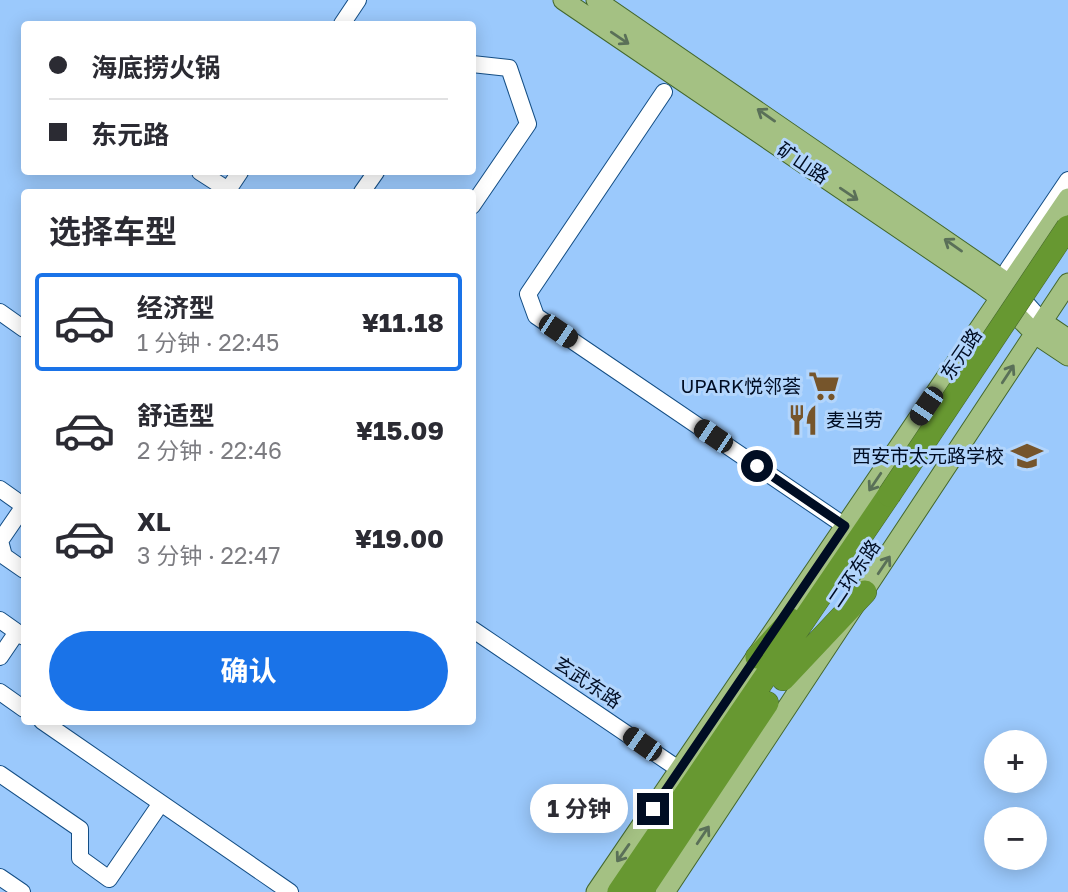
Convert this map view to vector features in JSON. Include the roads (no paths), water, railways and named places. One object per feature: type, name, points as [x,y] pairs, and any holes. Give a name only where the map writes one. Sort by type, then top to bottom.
[{"type":"highway","name":"二环东路","points":[[641,892],[783,679],[1068,227]]},
{"type":"highway","name":"二环东路","points":[[894,500],[1068,253]]},
{"type":"highway","points":[[619,892],[839,569],[894,500]]},
{"type":"highway","points":[[757,657],[839,569]]},
{"type":"highway","points":[[783,679],[865,592]]},
{"type":"main road","name":"矿山路","points":[[564,0],[1004,290]]},
{"type":"main road","name":"矿山路","points":[[596,0],[1004,290],[1039,328]]},
{"type":"main road","name":"东元路","points":[[596,892],[1068,198]]},
{"type":"main road","points":[[665,892],[1068,283]]},
{"type":"main road","points":[[1039,328],[1068,339]]},
{"type":"main road","points":[[1039,328],[1068,356]]},
{"type":"street","points":[[344,21],[358,0]]},
{"type":"street","points":[[476,64],[509,68],[528,124],[476,200]]},
{"type":"street","points":[[664,92],[528,294],[536,316],[845,526]]},
{"type":"street","points":[[205,175],[226,189]]},
{"type":"street","points":[[1004,290],[1008,269],[1068,180]]},
{"type":"street","points":[[0,312],[21,327]]},
{"type":"street","points":[[0,489],[21,504]]},
{"type":"street","points":[[21,510],[0,541],[4,556],[21,568]]},
{"type":"street","points":[[0,620],[21,634],[0,657]]},
{"type":"street","name":"玄武东路","points":[[476,632],[680,770]]},
{"type":"street","points":[[0,692],[21,707]]},
{"type":"street","points":[[48,725],[290,892]]},
{"type":"street","points":[[0,774],[80,830],[80,858],[109,878],[161,803]]},
{"type":"street","points":[[0,877],[23,892]]},
{"type":"place","name":"UPARK悦邻荟","points":[[824,386]]},
{"type":"place","name":"麦当劳","points":[[803,420]]},
{"type":"place","name":"西安市太元路学校","points":[[1027,456]]}]
